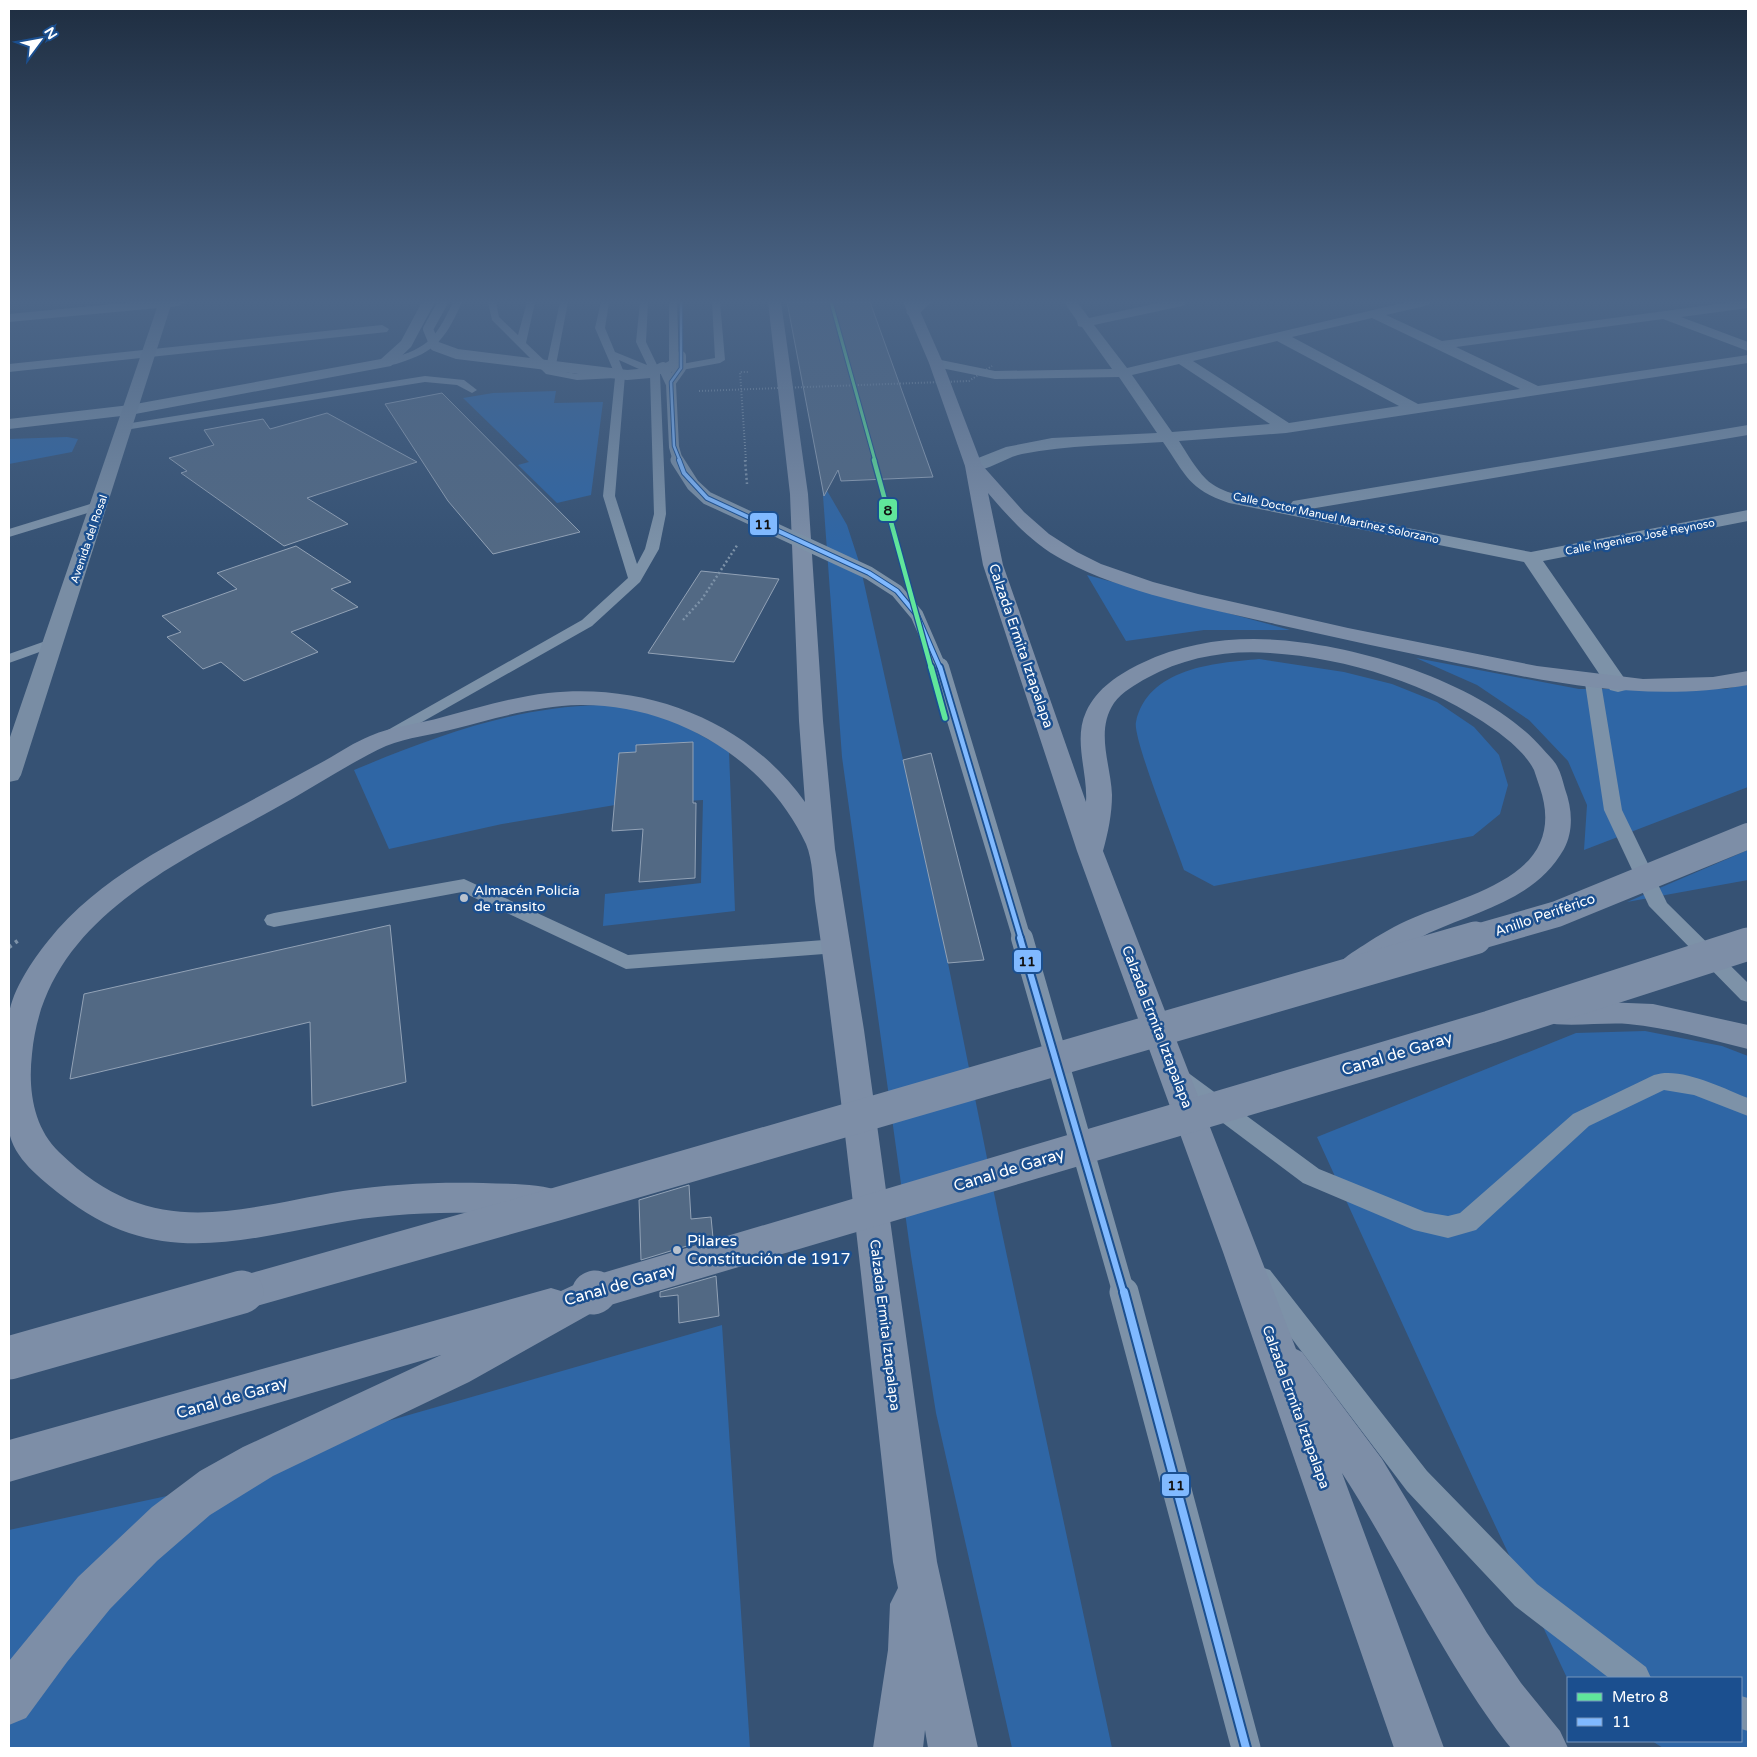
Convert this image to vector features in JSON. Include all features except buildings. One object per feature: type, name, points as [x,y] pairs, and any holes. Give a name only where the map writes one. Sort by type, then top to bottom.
[{"type":"main road","name":"Calzada Ermita Iztapalapa","points":[[785,384],[799,494],[811,721],[822,849],[837,946],[915,1562],[953,1748]]},
{"type":"main road","name":"Calzada Ermita Iztapalapa","points":[[944,384],[974,466],[992,565],[1090,851],[1241,1252],[1419,1748]]},
{"type":"main road","points":[[974,466],[1032,531],[1070,556],[1139,585],[1344,634],[1573,681],[1618,685],[1683,686],[1748,678]]},
{"type":"main road","points":[[9,1358],[557,1204],[1337,978],[1376,951],[1418,927],[1496,895],[1520,882],[1539,866],[1551,849],[1558,830],[1556,794],[1541,761],[1510,730],[1482,711],[1443,690],[1359,660],[1290,647],[1218,647],[1194,652],[1151,667],[1114,690],[1096,713],[1092,729],[1092,747],[1097,766],[1099,807],[1090,851]]},
{"type":"main road","points":[[557,1204],[508,1198],[457,1196],[406,1198],[349,1206],[252,1225],[213,1229],[175,1227],[138,1220],[106,1207],[80,1190],[50,1167],[29,1140],[17,1109],[12,1077],[16,1045],[24,1009],[37,980],[55,952],[78,924],[127,883],[154,865],[381,740],[482,713],[554,700],[606,700],[654,707],[675,713],[707,728],[754,760],[782,789],[822,849]]},
{"type":"main road","name":"Anillo Periférico","points":[[1337,978],[1557,914],[1748,836]]},
{"type":"main road","points":[[1490,1027],[1748,944]]},
{"type":"main road","points":[[1490,1027],[1522,1018],[1558,1013],[1605,1012],[1676,1019],[1748,1037]]},
{"type":"main road","name":"Canal de Garay","points":[[9,1461],[593,1293],[1490,1027]]},
{"type":"main road","points":[[9,1701],[54,1638],[104,1580],[150,1537],[197,1499],[245,1469],[293,1443],[439,1377],[519,1336],[593,1293]]},
{"type":"main road","points":[[1274,1348],[1321,1407],[1367,1473],[1409,1543],[1449,1617],[1489,1680],[1543,1748]]},
{"type":"main road","points":[[898,1748],[911,1650],[915,1562]]},
{"type":"street","name":"Avenida del Rosal","points":[[9,775],[139,384]]},
{"type":"street","points":[[9,436],[127,419],[279,384]]},
{"type":"street","name":"Calle Doctor Manuel Martínez Solorzano","points":[[1130,384],[1200,483],[1214,492],[1236,499],[1531,558]]},
{"type":"street","points":[[1219,384],[1286,428]]},
{"type":"street","points":[[1369,384],[1414,408]]},
{"type":"street","points":[[1523,384],[1536,390]]},
{"type":"street","points":[[974,466],[1012,451],[1052,443],[1286,428],[1578,384]]},
{"type":"street","points":[[9,424],[127,419]]},
{"type":"street","points":[[1281,508],[1748,430]]},
{"type":"street","name":"Calle Ingeniero José Reynoso","points":[[1531,558],[1748,516]]},
{"type":"street","points":[[1531,558],[1618,685]]},
{"type":"lane","points":[[316,384],[318,394]]},
{"type":"lane","points":[[127,419],[390,384]]},
{"type":"lane","points":[[463,384],[472,390]]},
{"type":"lane","points":[[619,384],[609,496],[635,579]]},
{"type":"lane","points":[[381,740],[587,623],[635,579],[652,549],[660,514],[663,384]]},
{"type":"lane","points":[[665,384],[674,452],[680,470],[690,485],[707,498],[869,573],[896,591],[916,615],[939,664],[1107,1229],[1246,1748]]},
{"type":"lane","points":[[9,533],[100,505]]},
{"type":"lane","points":[[9,659],[54,642]]},
{"type":"lane","points":[[1593,683],[1613,810],[1659,906],[1748,995]]},
{"type":"lane","points":[[274,920],[464,885],[626,962],[837,946]]},
{"type":"lane","points":[[1174,1075],[1311,1176],[1423,1222],[1448,1227],[1467,1222],[1581,1120],[1662,1081],[1697,1087],[1748,1107]]},
{"type":"lane","points":[[1241,1252],[1417,1481],[1526,1595],[1634,1677]]},
{"type":"path","points":[[740,384],[741,389]]},
{"type":"path","points":[[698,391],[884,384]]},
{"type":"path","points":[[683,620],[702,599],[720,571]]},
{"type":"shaded area","points":[[556,391],[554,403],[603,402],[591,495],[557,503],[518,465],[529,462],[463,398],[493,393]]},
{"type":"shaded area","points":[[67,437],[78,439],[72,452],[9,464],[9,439]]},
{"type":"shaded area","points":[[822,482],[847,525],[860,565],[948,963],[1001,1228],[1112,1748],[1012,1748],[936,1413],[911,1256],[842,757]]},
{"type":"shaded area","points":[[1087,575],[1290,630],[1204,630],[1126,641]]},
{"type":"shaded area","points":[[1416,658],[1579,689],[1725,689],[1748,684],[1748,787],[1584,850],[1587,805],[1568,761],[1529,720],[1477,685]]},
{"type":"shaded area","points":[[1259,659],[1344,672],[1392,684],[1437,702],[1474,727],[1499,755],[1508,785],[1500,814],[1473,836],[1214,886],[1184,870],[1148,770],[1136,722],[1143,704],[1154,690],[1168,679],[1203,666]]},
{"type":"shaded area","points":[[600,705],[638,709],[681,724],[729,751],[735,911],[603,926],[605,894],[701,883],[703,800],[615,805],[502,824],[389,849],[354,770],[444,735],[474,726],[536,711]]},
{"type":"shaded area","points":[[1748,850],[1748,880],[1627,902]]},
{"type":"shaded area","points":[[1645,1031],[1722,1046],[1748,1056],[1748,1748],[1663,1748],[1654,1742],[1742,1742],[1742,1677],[1567,1678],[1478,1489],[1317,1137],[1576,1033]]},
{"type":"shaded area","points":[[722,1325],[750,1748],[9,1748],[9,1530],[255,1477],[325,1439]]},
{"type":"metro line","name":"8","points":[[853,384],[945,718]]},
{"type":"transit line","name":"11","points":[[671,384],[674,446],[684,473],[707,498],[869,573],[897,591],[917,615],[939,664],[1107,1229],[1246,1748]]},
{"type":"place","name":"Almacén Policía de transito","points":[[464,898]]},
{"type":"place","name":"Pilares Constitución de 1917","points":[[677,1250]]}]
